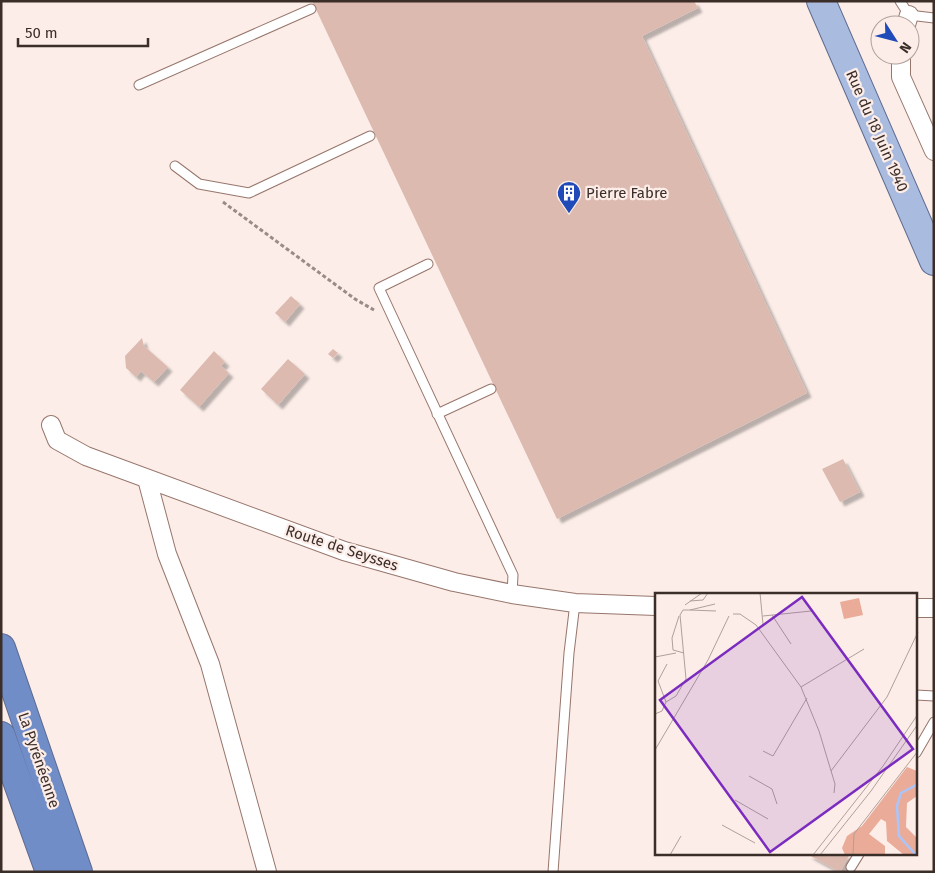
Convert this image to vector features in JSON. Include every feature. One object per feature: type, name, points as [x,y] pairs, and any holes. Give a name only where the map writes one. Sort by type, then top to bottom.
[{"type":"highway","name":"La Pyrénéenne","points":[[1,648],[78,872]]},
{"type":"highway","name":"La Pyrénéenne","points":[[1,736],[50,872]]},
{"type":"main road","name":"Rue du 18 Juin 1940","points":[[821,1],[934,261]]},
{"type":"street","points":[[901,65],[901,77],[934,151]]},
{"type":"street","name":"Route de Seysses","points":[[51,425],[57,440],[64,446],[147,479],[344,551],[454,582],[512,594],[576,603],[655,606]]},
{"type":"street","points":[[147,479],[166,554],[210,664],[267,872]]},
{"type":"lane","points":[[139,85],[311,9]]},
{"type":"lane","points":[[905,14],[934,18]]},
{"type":"lane","points":[[175,166],[198,184],[249,193],[370,136]]},
{"type":"lane","points":[[428,264],[379,288],[512,576],[512,594]]},
{"type":"lane","points":[[437,414],[491,389]]},
{"type":"lane","points":[[552,872],[569,654],[576,603]]},
{"type":"lane","points":[[918,695],[934,696]]},
{"type":"lane","points":[[918,750],[934,722]]},
{"type":"lane","points":[[851,867],[858,856]]},
{"type":"path","points":[[198,184],[355,299],[395,322]]},
{"type":"building","name":"Pierre Fabre","points":[[312,1],[694,1],[698,8],[642,36],[807,393],[557,519]]},
{"type":"building","points":[[291,296],[300,304],[285,322],[275,313]]},
{"type":"building","points":[[142,338],[144,346],[168,367],[154,382],[141,371],[136,377],[126,368],[125,356]]},
{"type":"building","points":[[333,349],[338,353],[333,358],[328,354]]},
{"type":"building","points":[[214,351],[225,362],[221,366],[229,373],[199,407],[180,390]]},
{"type":"building","points":[[288,359],[305,374],[278,405],[261,389]]},
{"type":"building","points":[[843,459],[860,492],[840,502],[822,469]]},
{"type":"building","points":[[811,856],[849,856],[840,872]]},
{"type":"place","name":"Pierre Fabre","points":[[569,214]]}]
